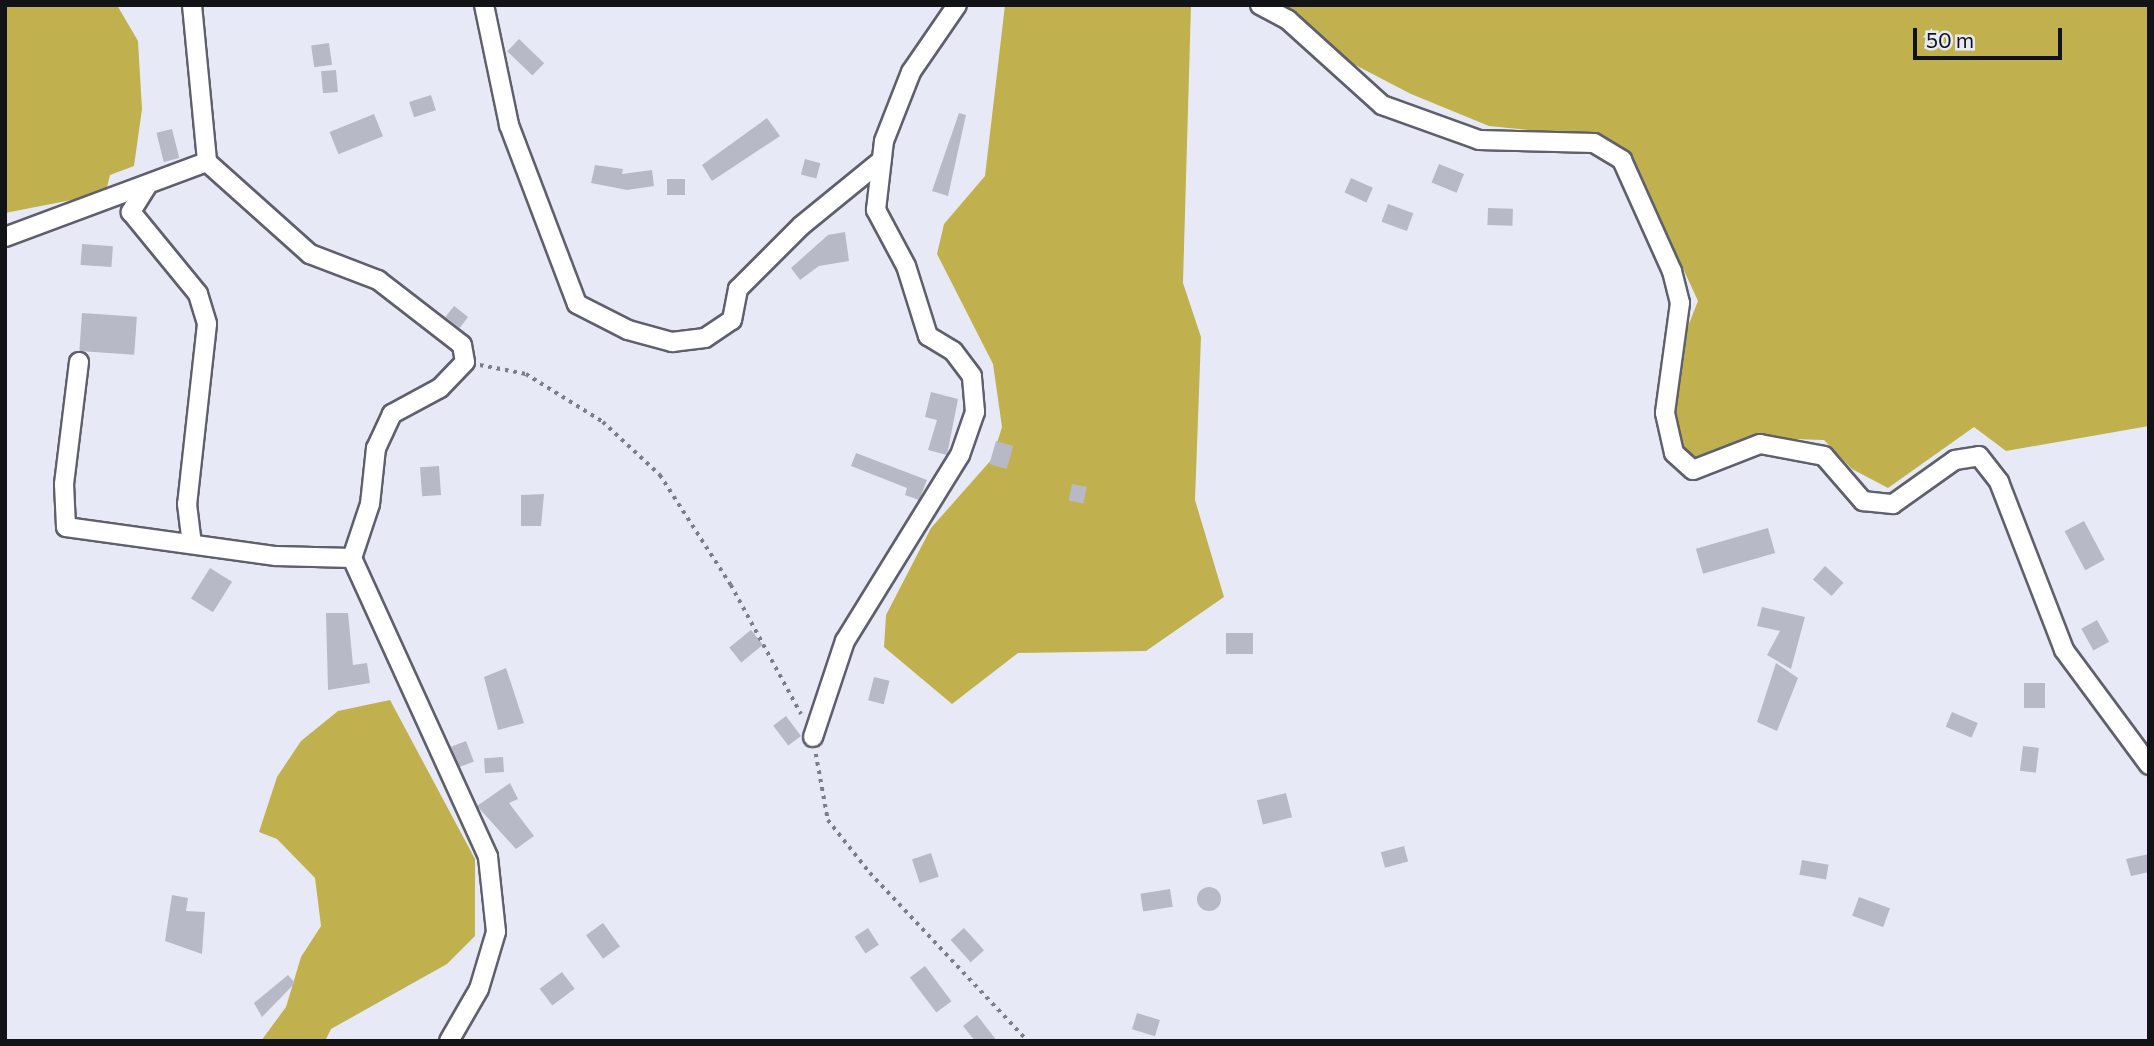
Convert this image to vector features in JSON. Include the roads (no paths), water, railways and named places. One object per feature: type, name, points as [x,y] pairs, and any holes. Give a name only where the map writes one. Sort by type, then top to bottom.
[{"type":"street","points":[[192,5],[207,162],[310,254],[378,280],[441,323],[463,345],[465,362],[440,388],[392,414],[376,447],[370,504],[352,558],[488,857],[496,932],[479,989],[449,1041]]},
{"type":"street","points":[[484,5],[509,125],[577,304],[628,330],[672,342],[705,338],[732,320],[738,289],[882,160]]},
{"type":"street","points":[[813,737],[845,641],[960,455],[975,412],[972,376],[953,351],[928,336],[906,266],[876,210],[882,160],[911,72],[957,5]]},
{"type":"street","points":[[1260,5],[1287,20],[1382,105],[1479,140],[1594,143],[1622,160],[1672,271],[1680,303],[1665,413],[1674,453],[1693,470],[1760,443],[1824,456],[1863,501],[1892,504],[1955,460],[1979,457],[1999,482],[2064,650],[2149,765]]},
{"type":"street","points":[[5,237],[207,162]]},
{"type":"street","points":[[147,186],[131,212],[198,294],[207,324],[187,504],[191,540]]},
{"type":"street","points":[[79,362],[64,484],[66,527],[191,540],[276,556],[352,558]]}]
